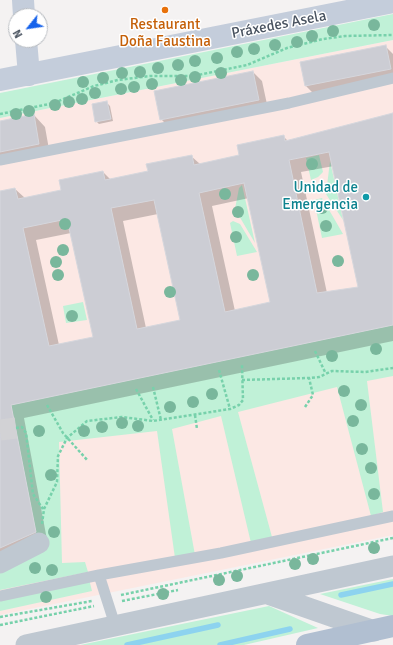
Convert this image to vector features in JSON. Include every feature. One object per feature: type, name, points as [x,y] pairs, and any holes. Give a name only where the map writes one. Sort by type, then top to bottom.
[{"type":"main road","points":[[307,645],[383,628]]},
{"type":"street","name":"Práxedes Asela","points":[[0,80],[368,3],[393,2]]},
{"type":"street","points":[[27,48],[29,74]]},
{"type":"street","points":[[0,563],[39,542]]},
{"type":"street","points":[[26,645],[393,566]]},
{"type":"street","points":[[268,593],[383,628]]},
{"type":"lane","points":[[0,160],[289,103],[393,78]]},
{"type":"lane","points":[[0,596],[99,574],[221,553],[393,516]]},
{"type":"lane","points":[[99,574],[115,625]]},
{"type":"path","points":[[0,114],[54,103],[94,86],[118,80],[150,76],[193,76],[247,65],[287,48],[322,39],[345,36],[393,36]]},
{"type":"path","points":[[315,351],[325,372]]},
{"type":"path","points":[[39,542],[44,509],[56,482],[58,456],[67,438],[88,421],[122,417],[153,421],[230,409],[239,405],[243,400],[242,365]]},
{"type":"path","points":[[242,380],[309,378],[319,377],[325,372],[332,371],[365,372],[393,368]]},
{"type":"path","points":[[220,370],[230,409]]},
{"type":"path","points":[[305,407],[314,395],[309,378]]},
{"type":"path","points":[[153,387],[161,420]]},
{"type":"path","points":[[136,389],[153,421]]},
{"type":"path","points":[[47,405],[67,438],[88,462]]},
{"type":"path","points":[[195,415],[198,429]]},
{"type":"path","points":[[16,428],[22,428],[26,432],[34,494],[44,509]]},
{"type":"path","points":[[0,617],[106,598],[393,538]]},
{"type":"shaded area","points":[[393,40],[393,535],[0,615],[0,118]]},
{"type":"green space","points":[[393,14],[393,40],[0,118],[0,93]]},
{"type":"green space","points":[[319,155],[323,172],[318,177],[311,180],[306,158]]},
{"type":"green space","points":[[330,161],[343,220],[326,194]]},
{"type":"green space","points":[[242,185],[255,243],[235,209],[239,188]]},
{"type":"green space","points":[[322,198],[343,234],[322,238],[314,200]]},
{"type":"green space","points":[[233,221],[240,224],[257,252],[237,256],[230,223]]},
{"type":"green space","points":[[83,302],[87,320],[66,323],[63,306]]},
{"type":"green space","points":[[393,325],[393,376],[367,381],[383,512],[371,516],[337,387],[238,412],[272,537],[251,543],[221,416],[172,429],[195,555],[175,558],[157,431],[59,442],[62,563],[85,562],[88,572],[0,590],[0,564],[37,538],[11,405]]},
{"type":"green space","points":[[89,579],[92,591],[0,611],[0,599]]},
{"type":"green space","points":[[393,579],[393,616],[380,614],[320,594]]},
{"type":"green space","points":[[269,606],[318,628],[244,645],[80,645]]},
{"type":"building","points":[[386,45],[391,69],[305,86],[300,62]]},
{"type":"building","points":[[253,71],[259,100],[160,120],[154,91]]},
{"type":"building","points":[[107,101],[111,119],[95,122],[92,104]]},
{"type":"building","points":[[393,113],[393,325],[11,405],[36,532],[0,548],[0,191],[15,188],[18,199],[61,190],[59,180],[103,171],[105,180],[148,171],[146,164],[192,155],[194,165],[239,155],[237,145],[284,135],[285,141]],"holes":[[[329,152],[358,287],[317,293],[289,160]],[[244,183],[270,302],[225,312],[199,193]],[[154,200],[180,320],[137,329],[111,208]],[[67,219],[93,337],[49,346],[23,228]]]},
{"type":"building","points":[[34,114],[39,144],[0,152],[0,121]]},
{"type":"waterway","points":[[341,595],[393,584]]},
{"type":"waterway","points":[[127,645],[218,625]]},
{"type":"waterway","points":[[220,645],[290,629]]},
{"type":"tunnel","points":[[0,430],[16,428]]},
{"type":"place","name":"Restaurant Doña Faustina","points":[[165,10]]},
{"type":"place","name":"Unidad de Emergencia","points":[[366,197]]}]
